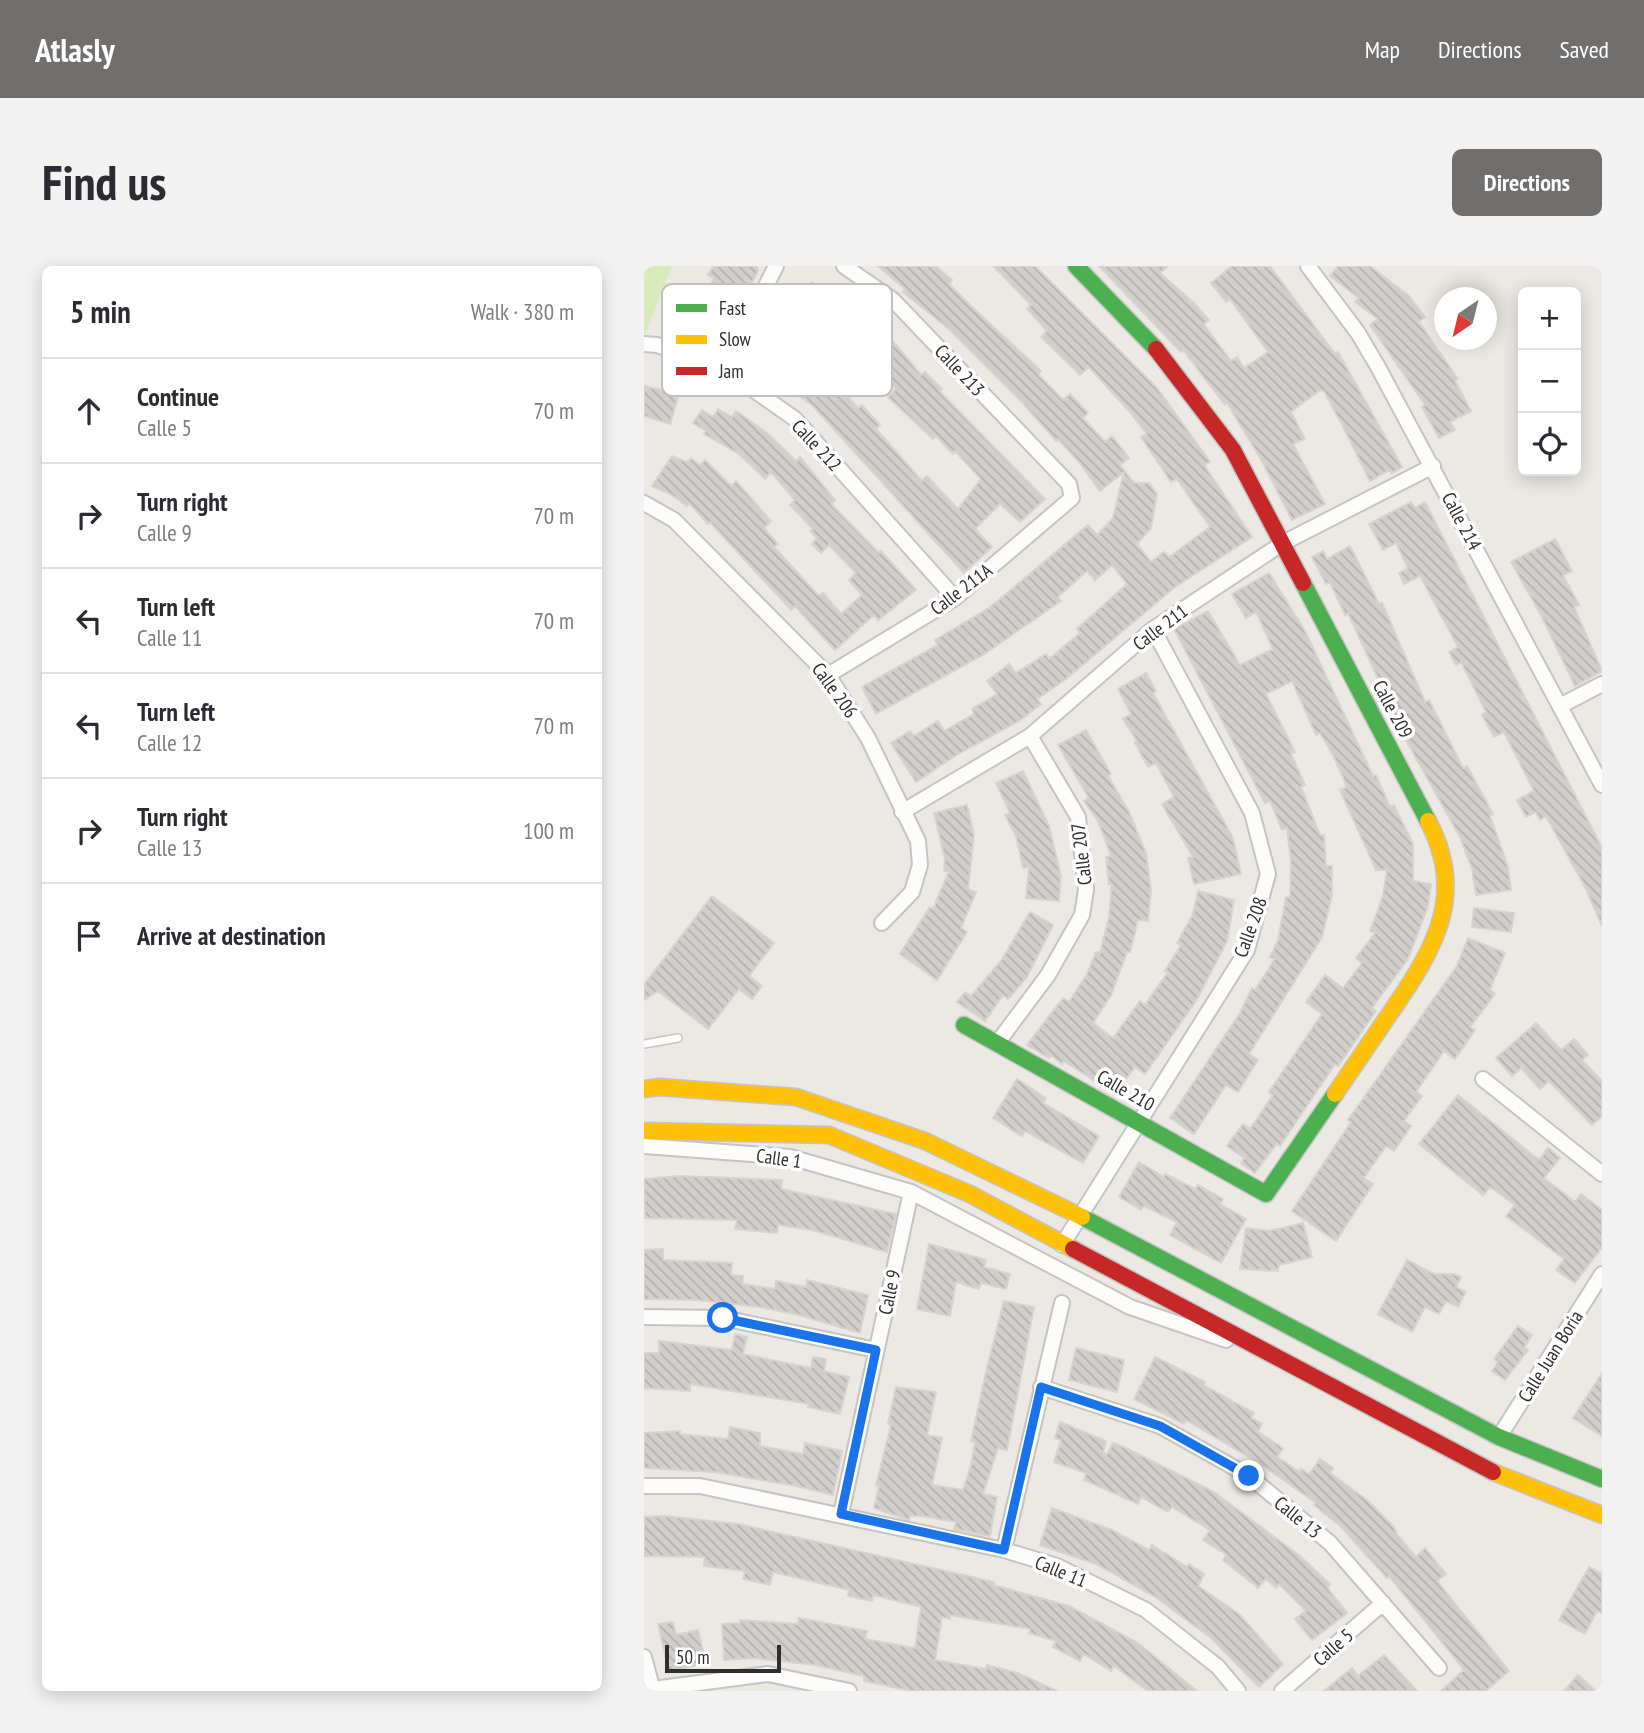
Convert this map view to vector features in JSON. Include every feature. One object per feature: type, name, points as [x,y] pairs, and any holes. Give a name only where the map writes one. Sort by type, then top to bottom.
[{"type":"main road","name":"Calle 209","points":[[1076,266],[1152,343],[1233,450],[1442,848],[1448,888],[1443,926],[1424,964],[1266,1194]]},
{"type":"main road","name":"Calle 210","points":[[964,1025],[1266,1194]]},
{"type":"main road","points":[[644,1089],[796,1097],[925,1141],[1079,1215],[1499,1437],[1602,1479]]},
{"type":"main road","points":[[644,1131],[662,1129],[829,1136],[970,1194],[1480,1467],[1602,1516]]},
{"type":"street","points":[[767,284],[776,266]]},
{"type":"street","name":"Calle 213","points":[[844,266],[870,284]]},
{"type":"street","name":"Calle 214","points":[[1308,266],[1358,333],[1433,466],[1602,785]]},
{"type":"street","name":"Calle 213","points":[[892,299],[1069,484]]},
{"type":"street","name":"Calle 212","points":[[644,344],[662,347]]},
{"type":"street","name":"Calle 212","points":[[762,396],[795,419],[955,598]]},
{"type":"street","name":"Calle 211","points":[[902,812],[1030,736],[1153,629],[1283,543],[1433,466]]},
{"type":"street","name":"Calle 211A","points":[[828,675],[955,598],[1072,498],[1069,484]]},
{"type":"street","name":"Calle 206","points":[[644,503],[674,520],[828,675],[868,738],[918,841],[920,865],[912,892],[882,923]]},
{"type":"street","name":"Calle 208","points":[[1062,1245],[1247,950],[1268,874],[1252,813],[1153,629]]},
{"type":"street","points":[[1560,706],[1602,684]]},
{"type":"street","name":"Calle 207","points":[[998,1042],[1048,975],[1082,915],[1086,890],[1078,817],[1030,736]]},
{"type":"street","points":[[1483,1079],[1602,1174]]},
{"type":"street","name":"Calle 1","points":[[644,1146],[790,1157],[911,1192],[1130,1307],[1180,1326],[1252,1347]]},
{"type":"street","name":"Calle 9","points":[[841,1514],[911,1192]]},
{"type":"street","name":"Calle Juan Boria","points":[[1499,1437],[1602,1274]]},
{"type":"street","points":[[1004,1550],[1062,1303]]},
{"type":"street","points":[[644,1317],[723,1318],[876,1350]]},
{"type":"street","name":"Calle 13","points":[[1041,1387],[1160,1426],[1249,1476],[1330,1543],[1439,1668]]},
{"type":"street","name":"Calle 11","points":[[644,1486],[700,1486],[1004,1550],[1057,1566],[1146,1610],[1218,1667],[1238,1691]]},
{"type":"street","name":"Calle 5","points":[[1282,1691],[1383,1604]]},
{"type":"street","points":[[644,1657],[653,1690],[768,1674],[849,1691]]},
{"type":"lane","points":[[644,1044],[678,1038]]},
{"type":"green space","points":[[644,266],[672,266],[665,284],[662,284],[662,292],[644,335]]},
{"type":"building","points":[[713,266],[757,266],[758,271],[751,284],[711,284],[714,278],[708,275]]},
{"type":"building","points":[[878,266],[935,266],[952,280],[949,284],[971,306],[1041,371],[1038,374],[1063,400],[1070,394],[1088,413],[1083,418],[1105,442],[1112,436],[1129,458],[1120,465],[1134,483],[1149,483],[1157,494],[1151,528],[1137,544],[1151,562],[1164,552],[1169,557],[1210,527],[1177,479],[1171,482],[1141,437],[1147,434],[1128,410],[1089,367],[1080,375],[1041,337],[1047,331],[1027,309],[1031,305],[993,266],[1035,266],[1157,388],[1210,462],[1204,465],[1252,537],[1175,587],[1066,679],[1037,699],[1041,704],[1019,721],[958,754],[916,782],[891,743],[910,731],[914,736],[938,721],[944,731],[974,714],[972,709],[997,694],[987,681],[1009,664],[1016,673],[1046,654],[1049,659],[1080,633],[1077,629],[1127,584],[1112,565],[1095,580],[1087,571],[1058,597],[1061,601],[983,655],[876,714],[862,687],[938,645],[935,640],[989,608],[1088,525],[1097,535],[1113,518],[1124,472],[1100,491],[1079,462],[1058,439],[1056,441],[1021,401],[949,329],[903,292],[905,289]]},
{"type":"building","points":[[1099,266],[1168,266],[1160,273],[1195,304],[1209,320],[1204,324],[1231,361],[1237,357],[1244,368],[1268,352],[1230,299],[1226,302],[1211,283],[1232,266],[1270,266],[1335,354],[1338,352],[1402,467],[1392,473],[1389,470],[1370,481],[1324,391],[1320,390],[1291,412],[1305,439],[1293,444],[1325,504],[1292,520],[1262,461],[1227,403],[1225,405],[1183,350],[1181,352]]},
{"type":"building","points":[[1338,266],[1370,266],[1409,296],[1425,317],[1419,322],[1434,344],[1434,350],[1438,350],[1458,379],[1455,381],[1471,411],[1450,422],[1455,430],[1439,438],[1422,407],[1425,405],[1370,325],[1378,319],[1355,302],[1359,298],[1330,276]]},
{"type":"building","points":[[892,340],[921,375],[925,372],[942,389],[939,391],[1045,499],[1020,522],[1000,504],[975,529],[992,547],[964,573],[813,406],[799,396],[847,396],[858,408],[862,405],[880,425],[876,429],[922,481],[927,476],[958,509],[981,479],[955,451],[953,454],[936,436],[933,439],[888,397],[892,396],[896,389],[892,384]]},
{"type":"building","points":[[644,386],[662,390],[662,396],[678,396],[670,424],[644,416]]},
{"type":"building","points":[[718,409],[732,417],[736,411],[767,433],[796,461],[800,457],[835,500],[831,504],[879,553],[881,551],[916,590],[878,620],[874,615],[835,650],[795,606],[791,610],[689,503],[687,506],[672,495],[652,486],[672,456],[687,462],[691,458],[700,465],[705,460],[731,486],[736,481],[771,521],[764,528],[778,544],[774,547],[819,596],[823,593],[841,614],[862,595],[849,580],[856,573],[829,545],[821,553],[812,544],[817,538],[810,531],[813,529],[790,505],[795,500],[771,472],[765,479],[739,454],[704,434],[706,431],[693,423],[702,410],[713,417]]},
{"type":"building","points":[[1411,502],[1415,508],[1425,502],[1602,848],[1602,926],[1586,889],[1546,816],[1540,820],[1536,812],[1526,817],[1517,800],[1534,791],[1504,732],[1494,737],[1482,715],[1486,712],[1461,662],[1456,665],[1449,652],[1458,647],[1420,576],[1404,584],[1399,573],[1408,568],[1396,543],[1383,550],[1369,524]]},
{"type":"building","points":[[1555,539],[1572,571],[1563,575],[1579,605],[1574,607],[1602,671],[1575,686],[1542,617],[1511,562]]},
{"type":"building","points":[[1350,546],[1379,604],[1382,603],[1425,702],[1429,700],[1463,768],[1467,766],[1493,814],[1490,816],[1508,867],[1511,890],[1476,895],[1472,869],[1460,837],[1407,742],[1348,613],[1345,615],[1330,582],[1326,584],[1312,557],[1323,551],[1327,559]]},
{"type":"building","points":[[1269,573],[1305,631],[1373,776],[1376,775],[1390,807],[1394,805],[1413,844],[1413,881],[1431,884],[1428,906],[1408,959],[1372,1008],[1376,1011],[1338,1066],[1335,1064],[1280,1146],[1277,1143],[1255,1173],[1241,1164],[1244,1158],[1227,1146],[1243,1124],[1250,1129],[1273,1095],[1269,1092],[1322,1014],[1306,1002],[1325,975],[1343,988],[1362,963],[1356,958],[1375,933],[1370,931],[1383,896],[1387,870],[1376,870],[1340,790],[1347,787],[1334,757],[1320,733],[1316,735],[1292,681],[1266,694],[1295,752],[1291,754],[1305,785],[1301,787],[1320,835],[1324,835],[1326,866],[1332,866],[1332,895],[1322,937],[1249,1054],[1258,1060],[1238,1092],[1226,1085],[1194,1134],[1170,1118],[1240,1013],[1252,988],[1255,990],[1275,959],[1270,957],[1278,940],[1286,897],[1290,898],[1291,862],[1287,828],[1282,830],[1270,801],[1265,803],[1174,629],[1208,611],[1240,665],[1273,649],[1256,612],[1246,618],[1232,594]]},
{"type":"building","points":[[1146,673],[1156,691],[1153,693],[1233,838],[1241,874],[1194,884],[1188,858],[1193,857],[1162,804],[1174,797],[1156,763],[1148,767],[1135,743],[1137,741],[1123,719],[1131,714],[1118,689]]},
{"type":"building","points":[[1086,730],[1111,774],[1108,776],[1129,812],[1146,853],[1151,891],[1148,921],[1138,920],[1130,952],[1127,952],[1111,995],[1093,1023],[1113,1038],[1140,1001],[1145,1005],[1168,972],[1165,971],[1181,945],[1177,943],[1193,914],[1198,891],[1234,900],[1227,941],[1196,1001],[1145,1074],[1135,1067],[1115,1094],[1064,1061],[1062,1064],[1051,1055],[1049,1058],[1027,1045],[1063,998],[1069,1002],[1087,974],[1096,952],[1100,953],[1109,917],[1112,884],[1109,884],[1106,857],[1111,856],[1098,821],[1084,801],[1089,798],[1058,745]]},
{"type":"building","points":[[1023,771],[1049,826],[1061,876],[1059,901],[1026,898],[1029,867],[1023,868],[1016,836],[1005,815],[1010,813],[996,783]]},
{"type":"building","points":[[967,805],[974,835],[968,889],[976,892],[961,928],[967,932],[937,980],[900,954],[930,907],[933,909],[949,871],[944,871],[945,859],[934,813]]},
{"type":"building","points":[[712,896],[774,943],[749,976],[762,986],[752,999],[739,989],[708,1029],[658,991],[644,1000],[644,985]]},
{"type":"building","points":[[1474,908],[1514,913],[1511,932],[1472,927]]},
{"type":"building","points":[[1030,912],[1053,925],[1027,977],[1008,999],[1003,995],[985,1021],[957,1002],[965,992],[971,996],[1001,961]]},
{"type":"building","points":[[1468,938],[1505,953],[1490,990],[1495,994],[1470,1027],[1475,1030],[1455,1059],[1444,1051],[1416,1092],[1422,1096],[1404,1121],[1411,1126],[1394,1151],[1386,1146],[1364,1178],[1373,1184],[1336,1241],[1292,1211],[1351,1122],[1348,1120],[1457,966]]},
{"type":"building","points":[[1536,1023],[1561,1050],[1574,1039],[1588,1055],[1582,1060],[1602,1081],[1602,1116],[1592,1125],[1549,1081],[1540,1089],[1521,1068],[1512,1076],[1496,1058]]},
{"type":"building","points":[[1017,1079],[1046,1098],[1043,1103],[1099,1136],[1083,1163],[1025,1131],[1022,1136],[993,1118]]},
{"type":"building","points":[[1458,1095],[1539,1160],[1548,1148],[1560,1158],[1544,1178],[1575,1202],[1581,1194],[1602,1210],[1602,1247],[1575,1283],[1556,1270],[1564,1259],[1506,1216],[1515,1205],[1490,1187],[1483,1195],[1419,1144]]},
{"type":"building","points":[[1139,1162],[1164,1177],[1165,1174],[1195,1189],[1198,1185],[1223,1199],[1220,1204],[1246,1219],[1221,1263],[1170,1235],[1177,1222],[1144,1206],[1141,1210],[1119,1197]]},
{"type":"building","points":[[679,1176],[782,1180],[781,1189],[896,1214],[887,1252],[812,1230],[778,1225],[777,1233],[735,1229],[737,1220],[645,1218],[644,1179]]},
{"type":"building","points":[[1303,1223],[1312,1257],[1279,1265],[1278,1271],[1240,1269],[1246,1228],[1269,1231]]},
{"type":"building","points":[[929,1244],[986,1260],[984,1267],[1010,1274],[1006,1289],[981,1283],[979,1289],[956,1282],[950,1316],[917,1309]]},
{"type":"building","points":[[663,1249],[663,1260],[732,1263],[731,1275],[743,1276],[742,1284],[775,1289],[776,1281],[806,1287],[807,1280],[868,1295],[860,1333],[760,1307],[696,1300],[644,1299],[644,1250]]},
{"type":"building","points":[[1407,1260],[1434,1274],[1454,1274],[1461,1277],[1456,1287],[1466,1292],[1458,1307],[1446,1301],[1439,1314],[1425,1307],[1412,1332],[1378,1314]]},
{"type":"building","points":[[1004,1301],[1034,1307],[1007,1450],[998,1448],[983,1494],[997,1497],[990,1536],[954,1529],[956,1522],[921,1516],[910,1516],[909,1520],[874,1508],[879,1486],[876,1485],[891,1425],[888,1424],[896,1387],[936,1392],[927,1435],[942,1438],[932,1485],[963,1490],[971,1465],[975,1442],[971,1441],[987,1367]]},
{"type":"building","points":[[1518,1326],[1532,1335],[1524,1348],[1528,1350],[1505,1380],[1492,1371],[1498,1362],[1494,1359]]},
{"type":"building","points":[[735,1334],[747,1337],[743,1354],[811,1368],[813,1357],[826,1359],[824,1371],[849,1377],[840,1414],[808,1407],[809,1404],[690,1384],[690,1391],[644,1388],[644,1353],[659,1353],[659,1341],[732,1350]]},
{"type":"building","points":[[1076,1348],[1124,1360],[1117,1392],[1069,1380]]},
{"type":"building","points":[[1155,1357],[1205,1382],[1203,1385],[1254,1413],[1251,1418],[1262,1424],[1258,1432],[1283,1448],[1277,1457],[1300,1472],[1301,1469],[1309,1474],[1320,1459],[1333,1468],[1330,1473],[1367,1500],[1394,1527],[1416,1557],[1425,1548],[1446,1574],[1437,1581],[1509,1671],[1486,1691],[1441,1691],[1464,1670],[1389,1576],[1387,1578],[1340,1526],[1314,1505],[1316,1503],[1262,1465],[1186,1420],[1184,1424],[1134,1399]]},
{"type":"building","points":[[1602,1373],[1602,1436],[1573,1418]]},
{"type":"building","points":[[1060,1422],[1106,1441],[1103,1453],[1107,1454],[1113,1443],[1214,1492],[1300,1556],[1330,1584],[1327,1587],[1347,1613],[1312,1640],[1295,1619],[1306,1611],[1279,1584],[1276,1588],[1266,1579],[1258,1588],[1223,1560],[1227,1555],[1203,1540],[1210,1530],[1172,1507],[1168,1512],[1141,1497],[1138,1504],[1084,1480],[1086,1474],[1083,1472],[1054,1462],[1061,1440],[1055,1438]]},
{"type":"building","points":[[730,1427],[760,1433],[760,1446],[803,1454],[805,1443],[842,1451],[833,1495],[714,1472],[644,1468],[644,1433],[680,1431],[680,1434],[728,1439]]},
{"type":"building","points":[[1052,1508],[1112,1530],[1149,1550],[1152,1545],[1187,1567],[1189,1564],[1204,1574],[1198,1586],[1239,1614],[1283,1664],[1259,1687],[1211,1638],[1154,1596],[1096,1564],[1040,1545]]},
{"type":"building","points":[[665,1516],[738,1524],[994,1582],[993,1585],[1069,1606],[1138,1643],[1197,1691],[1148,1691],[1114,1666],[1111,1671],[1084,1654],[1080,1661],[1053,1647],[1056,1641],[1029,1633],[1030,1629],[950,1615],[950,1619],[942,1617],[935,1660],[986,1669],[987,1665],[1018,1673],[1057,1691],[911,1691],[864,1681],[864,1676],[815,1665],[754,1658],[724,1660],[722,1624],[740,1623],[740,1620],[798,1624],[799,1618],[867,1631],[865,1639],[915,1648],[921,1607],[873,1595],[872,1601],[848,1596],[849,1590],[773,1572],[770,1585],[743,1579],[745,1571],[704,1566],[705,1557],[644,1556],[644,1517]]},
{"type":"building","points":[[1589,1567],[1602,1574],[1602,1613],[1597,1611],[1585,1634],[1559,1620]]},
{"type":"building","points":[[673,1622],[676,1635],[698,1630],[706,1663],[669,1672],[658,1624]]},
{"type":"building","points":[[1384,1655],[1417,1691],[1324,1691],[1352,1668],[1358,1676]]},
{"type":"building","points":[[1578,1675],[1596,1691],[1564,1691]]},
{"type":"traffic: fast","points":[[1076,266],[1156,349]]},
{"type":"traffic: fast","points":[[1303,583],[1428,821]]},
{"type":"traffic: fast","points":[[964,1025],[1266,1194],[1335,1094]]},
{"type":"traffic: fast","points":[[1082,1217],[1499,1437],[1602,1479]]},
{"type":"traffic: slow","points":[[1335,1094],[1422,964],[1441,920],[1445,873],[1428,821]]},
{"type":"traffic: slow","points":[[644,1089],[659,1087],[796,1097],[925,1141],[1082,1217]]},
{"type":"traffic: slow","points":[[644,1131],[829,1135],[970,1194],[1073,1249]]},
{"type":"traffic: slow","points":[[1493,1472],[1602,1515]]},
{"type":"traffic: jam","points":[[1156,349],[1233,450],[1303,583]]},
{"type":"traffic: jam","points":[[1073,1249],[1493,1472]]},
{"type":"route","points":[[723,1318],[876,1350],[841,1514],[1004,1550],[1041,1387],[1160,1426],[1249,1476]]}]
